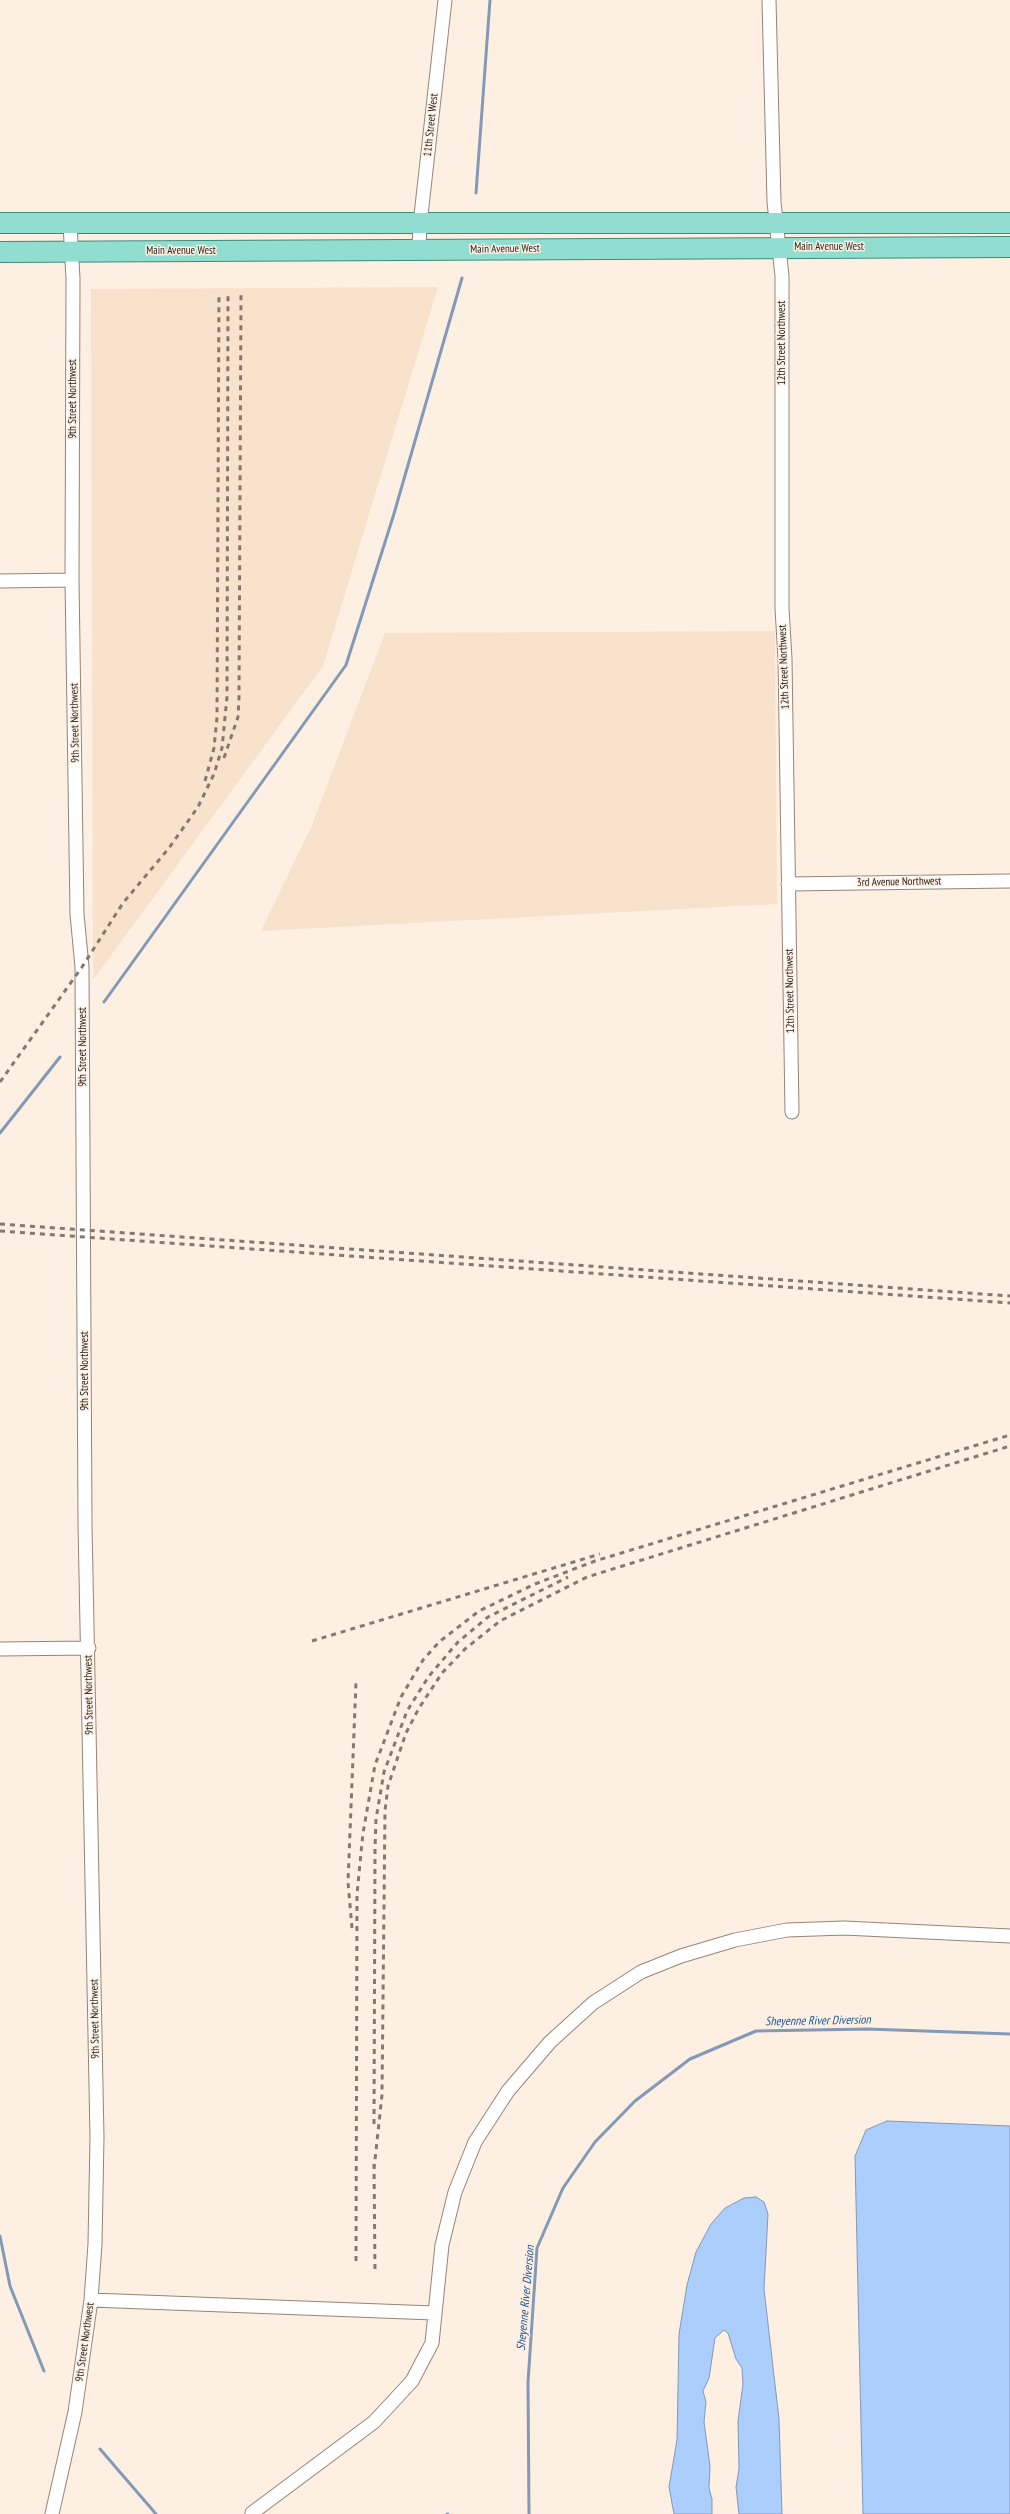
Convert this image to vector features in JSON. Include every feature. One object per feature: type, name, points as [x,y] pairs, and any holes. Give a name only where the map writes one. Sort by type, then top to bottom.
[{"type":"main road","points":[[0,223],[420,224],[1010,222]]},
{"type":"main road","name":"Main Avenue West","points":[[0,252],[1010,247]]},
{"type":"street","name":"11th Street West","points":[[419,250],[420,224],[446,0]]},
{"type":"street","name":"12th Street Northwest","points":[[769,0],[774,202],[778,223],[780,248],[782,608],[785,659],[792,1112]]},
{"type":"street","name":"9th Street Northwest","points":[[52,2514],[75,2412],[91,2300],[95,2244],[97,2137],[89,1648],[85,1524],[82,967],[77,914],[72,580],[72,251],[70,224]]},
{"type":"street","points":[[0,581],[72,580]]},
{"type":"street","name":"3rd Avenue Northwest","points":[[788,884],[1010,881]]},
{"type":"street","points":[[0,1649],[89,1648]]},
{"type":"street","points":[[252,2513],[374,2422],[412,2381],[432,2343],[442,2246],[456,2192],[475,2142],[508,2091],[550,2042],[593,2003],[641,1972],[681,1956],[735,1940],[787,1930],[844,1928],[1010,1936]]},
{"type":"street","points":[[91,2300],[434,2313]]},
{"type":"shaded area","points":[[438,287],[323,666],[93,980],[91,289]]},
{"type":"shaded area","points":[[775,631],[777,904],[261,931],[312,825],[385,633]]},
{"type":"water","points":[[887,2121],[1010,2126],[1010,2514],[863,2514],[855,2156],[866,2130]]},
{"type":"water","points":[[756,2197],[764,2202],[768,2214],[764,2289],[779,2419],[782,2514],[739,2514],[736,2487],[739,2469],[738,2421],[743,2384],[742,2368],[736,2359],[728,2333],[724,2330],[715,2338],[709,2378],[703,2391],[706,2402],[704,2422],[710,2466],[709,2488],[712,2499],[712,2514],[674,2514],[669,2487],[677,2440],[679,2334],[687,2285],[696,2252],[711,2224],[725,2208],[744,2198]]},
{"type":"waterway","points":[[476,193],[490,0]]},
{"type":"waterway","points":[[104,1002],[346,665],[393,517],[462,278]]},
{"type":"waterway","points":[[0,1133],[60,1057]]},
{"type":"waterway","name":"Sheyenne River Diversion","points":[[529,2514],[528,2382],[537,2248],[563,2188],[595,2142],[635,2101],[690,2059],[756,2031],[867,2029],[1010,2034]]},
{"type":"waterway","points":[[0,2236],[10,2286],[44,2371]]},
{"type":"waterway","points":[[100,2449],[156,2514]]},
{"type":"railway","points":[[205,781],[214,748],[217,717],[219,293]]},
{"type":"railway","points":[[0,1082],[82,967],[123,903],[169,848],[198,807],[214,774],[222,748],[227,697],[228,293]]},
{"type":"railway","points":[[224,758],[238,717],[239,698],[241,293]]},
{"type":"railway","points":[[0,1224],[1010,1296]]},
{"type":"railway","points":[[0,1231],[1010,1303]]},
{"type":"railway","points":[[356,2261],[357,1894],[363,1833],[375,1765],[401,1697],[423,1660],[439,1642],[479,1611],[535,1584],[595,1561],[1010,1435]]},
{"type":"railway","points":[[374,2169],[382,2095],[385,1811],[388,1786],[406,1733],[419,1708],[442,1673],[465,1649],[500,1621],[587,1577],[1010,1446]]},
{"type":"railway","points":[[312,1641],[600,1554]]},
{"type":"railway","points":[[374,2124],[375,1848],[376,1819],[384,1772],[407,1711],[429,1676],[458,1642],[488,1617],[568,1577]]},
{"type":"railway","points":[[352,1928],[348,1882],[356,1682]]},
{"type":"railway","points":[[374,2164],[375,2272]]}]
